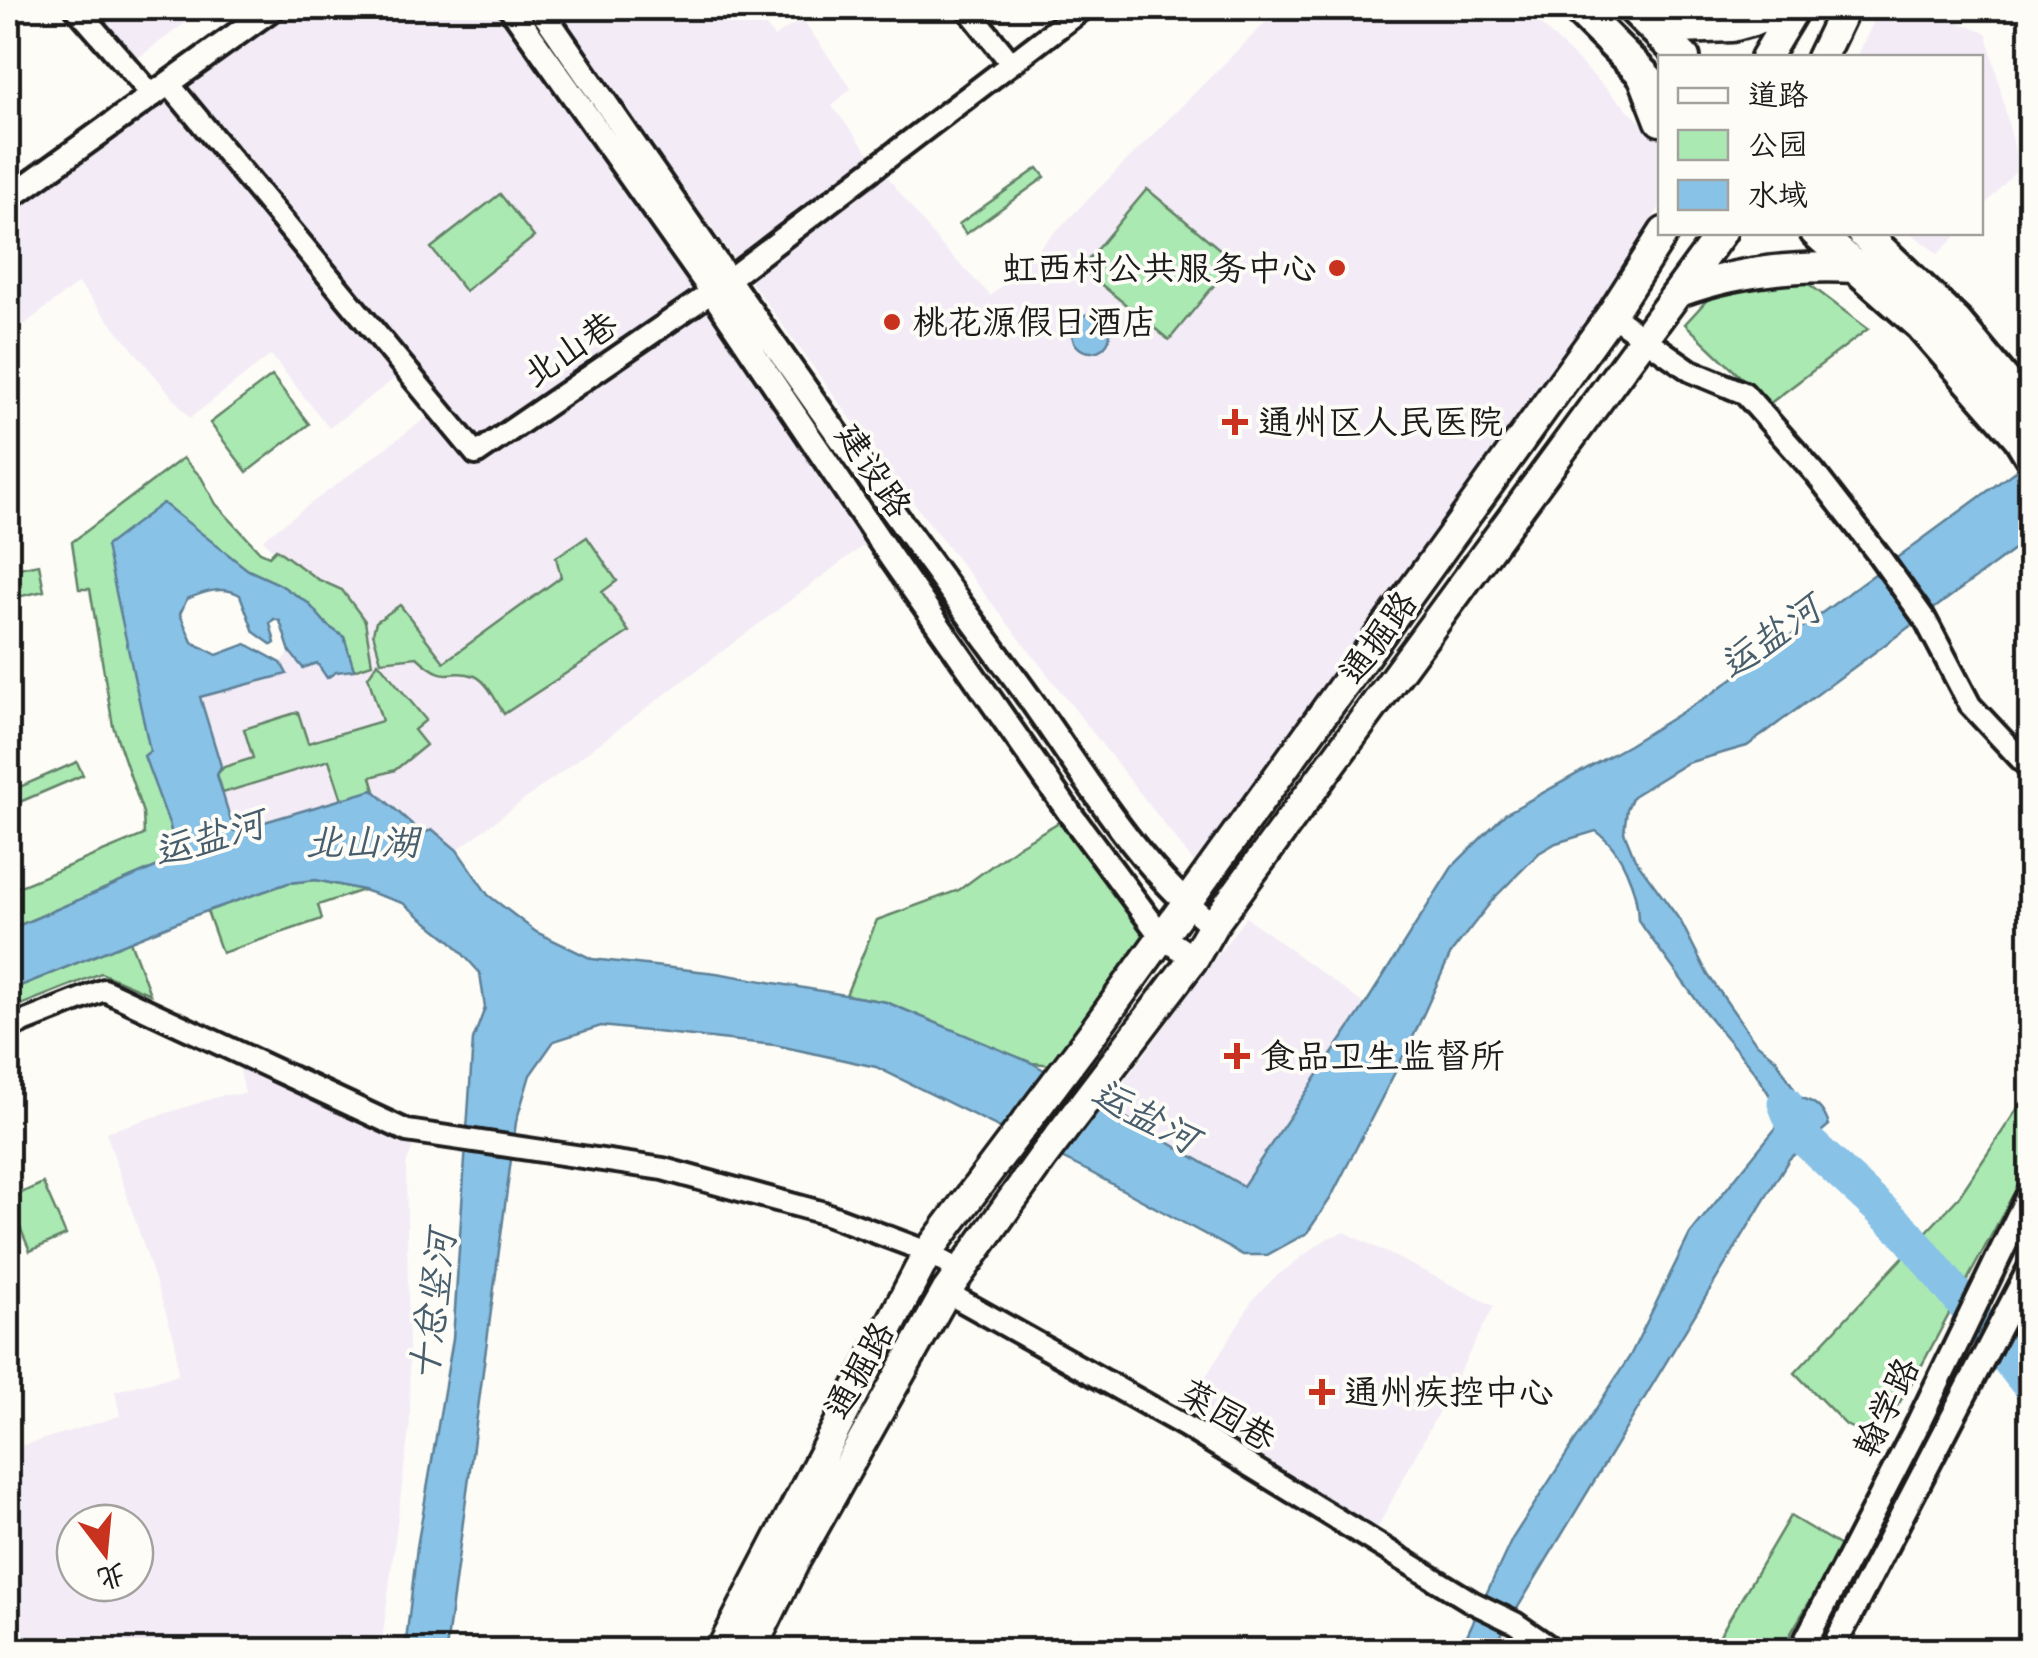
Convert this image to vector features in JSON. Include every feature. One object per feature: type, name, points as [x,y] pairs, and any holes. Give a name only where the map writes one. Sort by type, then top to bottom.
[{"type":"main road","points":[[1577,8],[1651,81],[1658,112]]},
{"type":"main road","points":[[1633,8],[1681,55]]},
{"type":"main road","points":[[1822,55],[1845,8]]},
{"type":"main road","points":[[1656,30],[1732,28],[1794,9]]},
{"type":"main road","points":[[1767,55],[1794,9]]},
{"type":"main road","name":"通掘路","points":[[721,1650],[928,1252],[1162,938],[1611,316],[1662,235]]},
{"type":"main road","name":"通掘路","points":[[756,1641],[794,1561],[953,1282],[1720,235]]},
{"type":"main road","points":[[1819,235],[1922,325],[2027,434]]},
{"type":"main road","points":[[1865,235],[1956,322],[2027,434]]},
{"type":"main road","points":[[1679,292],[1711,280],[1804,266],[1856,268]]},
{"type":"street","points":[[76,8],[161,90]]},
{"type":"street","points":[[8,199],[274,8]]},
{"type":"street","name":"建设路","points":[[510,8],[1030,698],[1098,798],[1186,904],[1213,925]]},
{"type":"street","name":"建设路","points":[[540,8],[912,589],[1162,938],[1194,958]]},
{"type":"street","points":[[968,8],[1011,63]]},
{"type":"street","name":"北山巷","points":[[161,90],[476,454],[720,286],[1084,8]]},
{"type":"street","points":[[1611,316],[1692,371],[1744,393],[1816,473],[1880,557],[1926,621],[1970,705],[2030,769]]},
{"type":"street","name":"菜园巷","points":[[8,1028],[104,990],[407,1132],[663,1169],[824,1213],[928,1252],[953,1282],[1554,1650]]},
{"type":"street","name":"翰学路","points":[[1801,1650],[1913,1434],[2030,1192]]},
{"type":"street","name":"翰学路","points":[[1832,1650],[2030,1268]]},
{"type":"shaded area","points":[[84,8],[205,8],[130,64]]},
{"type":"shaded area","points":[[273,8],[511,8],[876,536],[457,850],[433,831],[422,833],[373,790],[234,831],[217,774],[221,766],[200,696],[286,674],[281,663],[290,652],[303,668],[316,663],[336,672],[353,670],[344,637],[263,539],[438,409],[406,370],[329,428],[271,355],[190,418],[78,283],[8,337],[8,201]]},
{"type":"shaded area","name":"通州区人民医院","points":[[551,8],[754,8],[774,37],[802,19],[851,88],[832,106],[940,244],[991,296],[1280,8],[1524,8],[1658,139],[1658,210],[1563,361],[1200,870],[898,483]]},
{"type":"shaded area","points":[[1880,8],[1926,8],[1987,34],[2019,168],[1983,207],[1983,55],[1858,55]]},
{"type":"shaded area","points":[[1914,235],[1957,235],[1938,254]]},
{"type":"shaded area","name":"食品卫生监督所","points":[[1246,917],[1365,1005],[1243,1186],[1105,1107]]},
{"type":"shaded area","points":[[236,1051],[418,1133],[406,1165],[410,1422],[381,1650],[8,1650],[8,1450],[120,1416],[115,1391],[178,1375],[175,1340],[106,1132],[224,1095],[245,1094]]},
{"type":"shaded area","name":"通州疾控中心","points":[[1345,1232],[1494,1306],[1371,1540],[1178,1422],[1253,1300],[1312,1249]]},
{"type":"green space","points":[[1038,168],[1045,177],[966,234],[959,224]]},
{"type":"green space","points":[[1147,189],[1234,261],[1169,340],[1081,268]]},
{"type":"green space","points":[[500,194],[534,237],[465,291],[431,248]]},
{"type":"green space","points":[[1793,272],[1868,329],[1769,404],[1685,324],[1729,276]]},
{"type":"green space","points":[[272,376],[309,424],[247,472],[210,423]]},
{"type":"green space","points":[[183,458],[201,477],[216,504],[260,552],[269,556],[276,549],[317,579],[342,590],[365,621],[372,664],[354,670],[344,637],[308,603],[248,570],[162,504],[170,826],[177,858],[8,930],[8,891],[144,835],[143,813],[113,726],[90,589],[79,589],[72,542]]},
{"type":"green space","points":[[587,537],[617,581],[602,592],[629,632],[504,714],[488,688],[475,676],[443,674],[417,657],[381,661],[373,633],[376,622],[400,605],[444,662],[561,577],[556,557]]},
{"type":"green space","points":[[39,564],[44,591],[8,599],[8,570]]},
{"type":"green space","points":[[378,662],[426,720],[414,730],[426,745],[395,770],[371,777],[375,791],[342,800],[329,760],[223,793],[217,774],[224,767],[253,758],[244,729],[298,712],[308,743],[382,721],[368,677]]},
{"type":"green space","points":[[77,762],[83,775],[8,807],[8,792]]},
{"type":"green space","points":[[1071,815],[1162,937],[1066,1066],[1032,1063],[886,1002],[846,995],[877,920],[959,890],[1020,845]]},
{"type":"green space","points":[[316,880],[363,890],[318,905],[322,919],[222,953],[207,911],[288,883]]},
{"type":"green space","points":[[130,941],[150,994],[101,973],[8,1010],[8,991]]},
{"type":"green space","points":[[2030,1090],[2030,1163],[1917,1374],[1876,1440],[1846,1425],[1795,1373],[1958,1198]]},
{"type":"green space","points":[[43,1183],[66,1235],[30,1251],[8,1199]]},
{"type":"green space","points":[[1790,1516],[1842,1547],[1781,1650],[1711,1650]]},
{"type":"water","points":[[1091,314],[1104,320],[1110,333],[1104,346],[1091,352],[1078,346],[1072,333],[1078,320]]},
{"type":"water","points":[[2030,460],[2030,538],[1747,746],[1687,763],[1633,796],[1627,809],[1624,832],[1635,859],[1681,922],[1708,975],[1755,1042],[1776,1059],[1799,1097],[1818,1106],[1829,1125],[1789,1159],[1492,1650],[1460,1650],[1512,1539],[1630,1356],[1690,1234],[1784,1118],[1755,1072],[1705,1012],[1638,920],[1626,871],[1613,848],[1596,831],[1556,843],[1539,853],[1494,898],[1451,953],[1330,1199],[1307,1233],[1267,1255],[1243,1255],[1088,1171],[876,1067],[775,1045],[601,1026],[554,1041],[530,1075],[516,1122],[446,1650],[405,1650],[417,1547],[453,1339],[473,1040],[485,1008],[480,973],[451,941],[403,903],[316,880],[288,883],[190,917],[8,991],[8,930],[177,858],[170,826],[144,756],[150,751],[106,546],[163,503],[248,570],[308,603],[344,637],[354,670],[336,672],[327,678],[317,663],[303,668],[290,652],[280,621],[274,619],[270,623],[275,643],[272,645],[254,632],[240,595],[234,592],[213,591],[187,599],[180,614],[192,642],[217,655],[246,644],[281,663],[287,674],[200,697],[221,766],[217,775],[234,831],[373,790],[422,833],[433,830],[457,850],[488,895],[536,932],[592,959],[716,973],[886,1002],[1032,1063],[1243,1186],[1452,867],[1505,814],[1713,693]]},
{"type":"waterway","points":[[1785,1103],[1796,1131],[1907,1234],[2030,1386]]},
{"type":"place","name":"虹西村公共服务中心","points":[[1337,268]]},
{"type":"place","name":"桃花源假日酒店","points":[[892,322]]},
{"type":"place","name":"通州区人民医院","points":[[1235,422]]},
{"type":"place","name":"食品卫生监督所","points":[[1237,1056]]},
{"type":"place","name":"通州疾控中心","points":[[1322,1392]]},
{"type":"water label","name":"运盐河","points":[[1770,637]]},
{"type":"water label","name":"运盐河","points":[[209,838]]},
{"type":"water label","name":"北山湖","points":[[362,842]]},
{"type":"water label","name":"运盐河","points":[[1145,1116]]},
{"type":"water label","name":"十总竖河","points":[[433,1306]]}]
